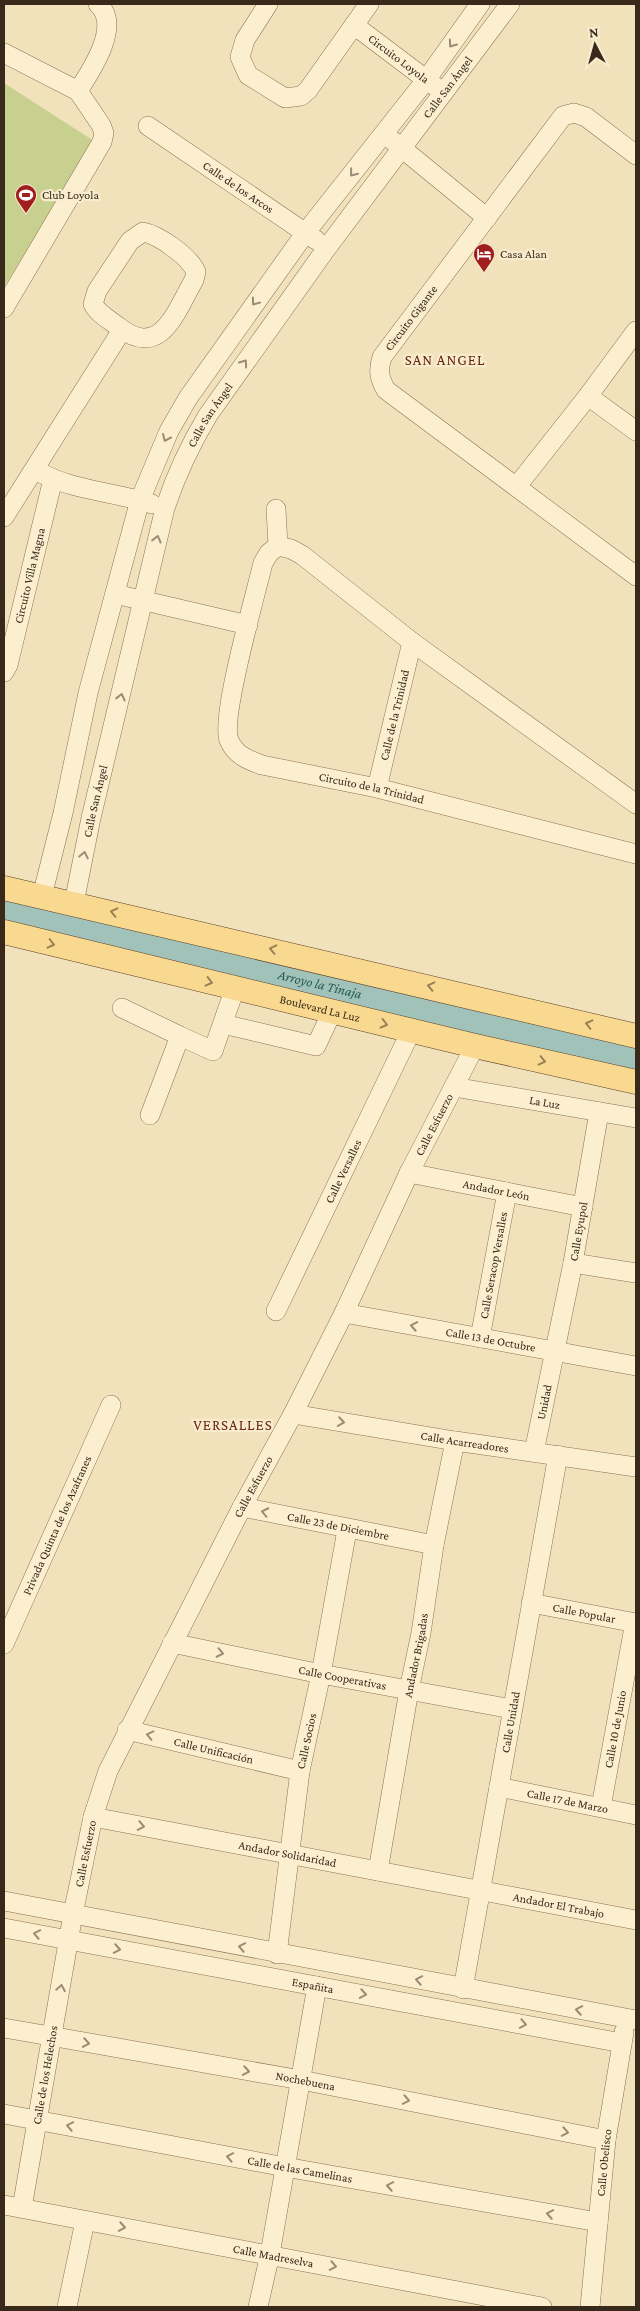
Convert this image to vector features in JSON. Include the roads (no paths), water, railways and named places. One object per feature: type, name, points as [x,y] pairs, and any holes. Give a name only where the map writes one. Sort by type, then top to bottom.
[{"type":"main road","points":[[4,888],[636,1036]]},
{"type":"main road","name":"Boulevard La Luz","points":[[4,932],[411,1031],[636,1082]]},
{"type":"street","points":[[78,90],[92,70],[106,34],[106,18],[98,4]]},
{"type":"street","points":[[268,4],[245,40],[240,57],[248,75],[285,98],[301,96],[308,90],[369,4]]},
{"type":"street","name":"Calle San Ángel","points":[[42,896],[63,813],[88,693],[140,500],[169,431],[188,398],[306,232],[385,134],[480,4]]},
{"type":"street","name":"Calle San Ángel","points":[[74,903],[91,818],[165,508],[175,476],[208,415],[326,249],[510,4]]},
{"type":"street","name":"Circuito Loyola","points":[[354,25],[443,92]]},
{"type":"street","points":[[4,53],[78,90],[102,125],[104,133],[102,142],[4,308]]},
{"type":"street","name":"Circuito Gigante","points":[[636,155],[586,117],[574,113],[563,116],[382,357],[379,368],[380,380],[386,390],[636,576]]},
{"type":"street","name":"Calle de los Arcos","points":[[148,126],[306,232],[326,249]]},
{"type":"street","points":[[385,134],[487,218]]},
{"type":"street","points":[[143,232],[153,234],[193,266],[196,272],[194,280],[163,331],[156,336],[146,340],[122,330],[96,310],[94,298],[130,240],[143,232]]},
{"type":"street","points":[[4,517],[33,468],[122,330]]},
{"type":"street","points":[[516,486],[588,396],[636,331]]},
{"type":"street","points":[[588,396],[636,431]]},
{"type":"street","points":[[33,468],[53,479],[165,508]]},
{"type":"street","name":"Circuito Villa Magna","points":[[4,672],[8,665],[53,479]]},
{"type":"street","points":[[276,509],[278,546],[291,549],[302,555],[412,642],[636,804]]},
{"type":"street","name":"Circuito de la Trinidad","points":[[278,546],[269,553],[263,563],[228,708],[228,739],[236,752],[247,760],[262,765],[377,788],[636,854]]},
{"type":"street","points":[[115,594],[248,625]]},
{"type":"street","name":"Calle de la Trinidad","points":[[377,788],[412,642]]},
{"type":"street","points":[[122,1008],[213,1051],[236,988]]},
{"type":"street","points":[[223,1024],[316,1046],[332,1012]]},
{"type":"street","name":"Calle Versalles","points":[[276,1311],[411,1031]]},
{"type":"street","points":[[150,1115],[180,1036]]},
{"type":"street","name":"Calle Esfuerzo","points":[[69,1940],[93,1817],[108,1771],[127,1730],[242,1507],[293,1414],[344,1313],[409,1173],[475,1046]]},
{"type":"street","name":"La Luz","points":[[454,1087],[636,1118]]},
{"type":"street","name":"Calle Eyupol","points":[[554,1351],[573,1263],[599,1112]]},
{"type":"street","name":"Andador León","points":[[409,1173],[583,1207]]},
{"type":"street","name":"Calle Seracop Versalles","points":[[480,1338],[507,1192]]},
{"type":"street","points":[[573,1263],[636,1273]]},
{"type":"street","name":"Calle 13 de Octubre","points":[[344,1313],[636,1366]]},
{"type":"street","name":"Unidad","points":[[534,1452],[554,1351]]},
{"type":"street","name":"Privada Quinta de los Azafranes","points":[[4,1644],[111,1405]]},
{"type":"street","name":"Calle Acarreadores","points":[[293,1414],[455,1441],[636,1467]]},
{"type":"street","name":"Andador Brigadas","points":[[378,1871],[409,1690],[421,1634],[434,1545],[455,1441]]},
{"type":"street","name":"Calle Unidad","points":[[463,1989],[558,1455]]},
{"type":"street","name":"Calle 23 de Diciembre","points":[[242,1507],[347,1530],[434,1545]]},
{"type":"street","name":"Calle Socios","points":[[277,1954],[300,1771],[321,1674],[347,1530]]},
{"type":"street","name":"Calle Popular","points":[[531,1603],[635,1622]]},
{"type":"street","name":"Calle 10 de Junio","points":[[601,1807],[635,1622]]},
{"type":"street","name":"Calle Cooperativas","points":[[172,1643],[321,1674],[512,1709]]},
{"type":"street","name":"Calle Unificación","points":[[127,1730],[300,1771]]},
{"type":"street","name":"Calle 17 de Marzo","points":[[498,1788],[636,1814]]},
{"type":"street","name":"Andador Solidaridad","points":[[93,1817],[480,1890]]},
{"type":"street","name":"Andador El Trabajo","points":[[480,1890],[636,1920]]},
{"type":"street","points":[[4,1901],[631,2020]]},
{"type":"street","name":"Españita","points":[[4,1928],[622,2043]]},
{"type":"street","name":"Calle de los Helechos","points":[[13,2207],[38,2120],[69,1940]]},
{"type":"street","points":[[258,2307],[270,2254],[317,1986]]},
{"type":"street","name":"Calle Obelisco","points":[[590,2307],[606,2140],[622,2043],[631,2020]]},
{"type":"street","name":"Nochebuena","points":[[4,2028],[301,2080],[606,2140]]},
{"type":"street","name":"Calle de las Camelinas","points":[[4,2114],[285,2167],[598,2222]]},
{"type":"street","name":"Calle Madreselva","points":[[13,2207],[270,2254],[542,2307]]},
{"type":"street","points":[[67,2307],[86,2221]]},
{"type":"waterway","name":"Arroyo la Tinaja","points":[[4,908],[636,1060]]},
{"type":"place","name":"Club Loyola","points":[[26,214]]},
{"type":"place","name":"Casa Alan","points":[[484,273]]},
{"type":"district","name":"SAN ANGEL","points":[[445,360]]},
{"type":"district","name":"VERSALLES","points":[[233,1425]]}]
